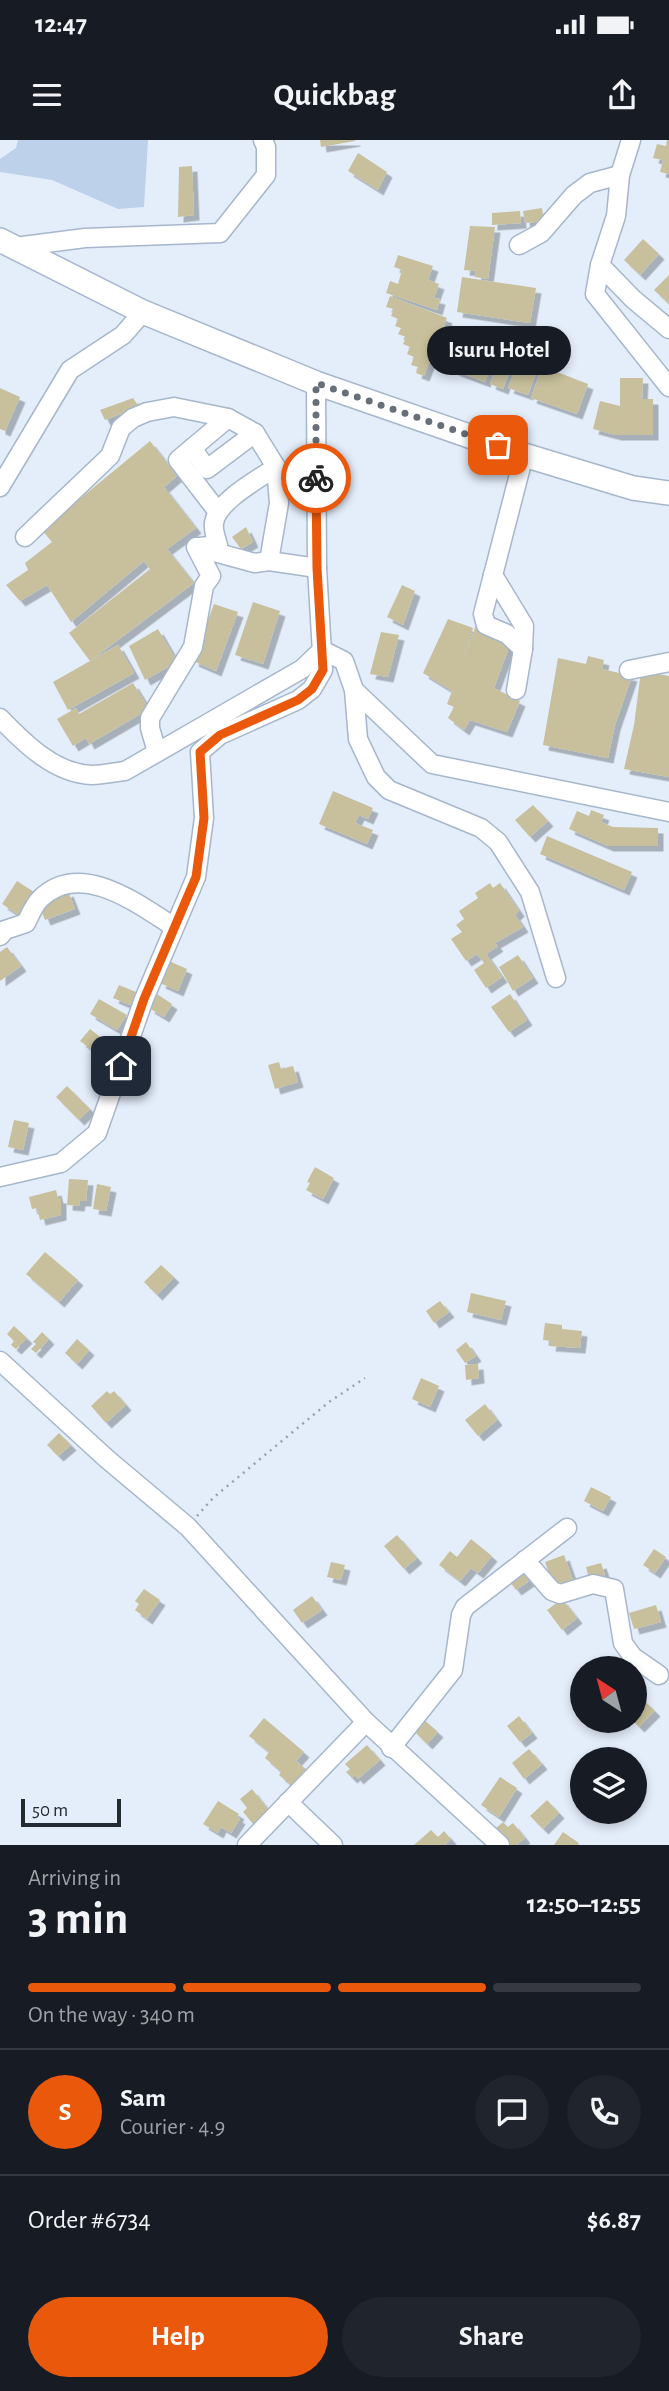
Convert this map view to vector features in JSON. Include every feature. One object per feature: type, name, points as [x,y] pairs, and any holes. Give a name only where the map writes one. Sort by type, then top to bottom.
[{"type":"main road","points":[[8,243],[143,312],[316,383],[524,455],[633,488],[669,493]]},
{"type":"street","points":[[8,243],[220,233],[266,175],[266,147],[263,140]]},
{"type":"street","points":[[631,140],[620,175],[616,216],[600,265],[595,294],[669,387]]},
{"type":"street","points":[[519,245],[541,233],[574,195],[590,183],[620,175]]},
{"type":"street","points":[[600,265],[633,299],[669,329]]},
{"type":"street","points":[[0,487],[6,468],[70,370],[122,335],[143,312]]},
{"type":"street","points":[[0,1177],[61,1163],[97,1133],[144,999],[196,877],[204,818],[200,752],[220,735],[298,700],[312,689],[323,670],[317,568],[316,383]]},
{"type":"street","points":[[25,537],[110,456],[121,428],[133,418],[147,412],[174,407],[228,418],[255,433],[276,467],[279,503],[269,561]]},
{"type":"street","points":[[218,512],[178,460],[228,418]]},
{"type":"street","points":[[192,449],[207,469],[255,433]]},
{"type":"street","points":[[523,649],[507,634],[486,625],[483,614],[524,455]]},
{"type":"street","points":[[196,547],[218,545],[214,524],[218,512],[230,499],[276,467]]},
{"type":"street","points":[[196,547],[255,563],[269,561],[317,568]]},
{"type":"street","points":[[157,752],[150,718],[192,647],[204,586],[211,576],[196,547]]},
{"type":"street","points":[[493,575],[524,626],[516,690]]},
{"type":"street","points":[[0,718],[26,745],[70,771],[92,775],[125,771],[302,669],[322,650]]},
{"type":"street","points":[[322,650],[344,661],[354,691],[358,739],[376,777],[389,790],[481,828],[498,842],[530,892],[556,978]]},
{"type":"street","points":[[629,670],[669,662]]},
{"type":"street","points":[[354,691],[432,764],[669,813]]},
{"type":"street","points":[[0,936],[5,930],[26,923],[40,899],[65,883],[96,885],[132,900],[174,927]]},
{"type":"street","points":[[0,1361],[107,1459],[188,1527],[391,1748],[500,1845]]},
{"type":"street","points":[[391,1748],[453,1670],[461,1615],[465,1607],[567,1528]]},
{"type":"street","points":[[525,1560],[552,1591],[560,1594],[593,1584],[614,1589],[623,1643],[633,1657],[659,1675]]},
{"type":"street","points":[[247,1845],[366,1722]]},
{"type":"street","points":[[288,1802],[333,1845]]},
{"type":"path","points":[[188,1527],[224,1489],[328,1402],[365,1378]]},
{"type":"shaded area","points":[[18,140],[148,140],[144,207],[118,209],[52,180],[0,172],[0,159],[16,148]]},
{"type":"building","points":[[320,140],[355,140],[355,141],[321,147]]},
{"type":"building","points":[[667,140],[669,174],[660,172],[663,160],[653,158],[657,144],[666,146]]},
{"type":"building","points":[[358,153],[387,172],[378,190],[348,171]]},
{"type":"building","points":[[192,166],[194,215],[178,217],[179,167]]},
{"type":"building","points":[[542,208],[544,221],[525,223],[523,211]]},
{"type":"building","points":[[520,211],[521,223],[492,225],[492,213]]},
{"type":"building","points":[[470,226],[495,227],[488,279],[475,277],[476,271],[464,270]]},
{"type":"building","points":[[643,239],[659,254],[640,275],[624,260]]},
{"type":"building","points":[[398,255],[433,266],[428,280],[439,284],[434,298],[440,299],[437,310],[386,293],[390,281],[398,284],[402,270],[394,267]]},
{"type":"building","points":[[669,275],[669,304],[654,290]]},
{"type":"building","points":[[462,277],[536,288],[530,323],[457,312]]},
{"type":"building","points":[[390,296],[447,318],[424,376],[416,373],[418,367],[411,365],[414,357],[407,354],[410,347],[403,344],[406,337],[398,334],[401,328],[395,326],[398,319],[391,316],[394,309],[386,307]]},
{"type":"building","points":[[464,342],[496,354],[485,382],[453,370]]},
{"type":"building","points":[[502,352],[515,357],[503,389],[490,384]]},
{"type":"building","points":[[520,358],[539,365],[528,395],[508,388]]},
{"type":"building","points":[[542,366],[588,384],[577,414],[531,398]]},
{"type":"building","points":[[620,378],[643,378],[642,399],[653,399],[653,435],[616,435],[593,429],[600,401],[620,406]]},
{"type":"building","points":[[0,388],[20,397],[5,431],[0,429]]},
{"type":"building","points":[[133,398],[139,407],[105,420],[100,410]]},
{"type":"building","points":[[150,441],[177,476],[164,487],[196,528],[167,549],[194,583],[90,661],[69,633],[150,569],[144,561],[71,622],[47,585],[20,601],[6,585],[28,570],[25,563],[52,542],[42,530]]},
{"type":"building","points":[[246,527],[253,542],[241,549],[232,537]]},
{"type":"building","points":[[402,585],[415,591],[403,625],[387,617]]},
{"type":"building","points":[[253,602],[280,611],[263,664],[235,655]]},
{"type":"building","points":[[214,604],[238,612],[216,671],[193,661]]},
{"type":"building","points":[[448,619],[473,628],[464,658],[476,625],[511,642],[494,688],[520,701],[507,732],[470,720],[464,730],[448,718],[454,707],[447,704],[452,691],[423,673]]},
{"type":"building","points":[[158,629],[177,662],[145,680],[129,646]]},
{"type":"building","points":[[381,632],[399,635],[388,677],[370,674]]},
{"type":"building","points":[[118,645],[134,673],[68,710],[53,682]]},
{"type":"building","points":[[588,656],[604,660],[602,669],[632,676],[615,725],[608,758],[543,745],[558,658],[586,664]]},
{"type":"building","points":[[641,671],[669,676],[669,777],[624,769],[634,725]]},
{"type":"building","points":[[133,683],[149,709],[89,744],[86,738],[73,746],[57,719],[76,708],[79,714]]},
{"type":"building","points":[[333,791],[373,808],[368,819],[359,815],[355,823],[373,830],[367,844],[319,824]]},
{"type":"building","points":[[533,805],[548,821],[530,837],[515,820]]},
{"type":"building","points":[[591,810],[604,815],[601,822],[613,827],[658,828],[658,846],[608,846],[569,829],[577,811],[589,816]]},
{"type":"building","points":[[547,836],[632,872],[624,890],[540,854]]},
{"type":"building","points":[[17,881],[37,894],[22,917],[2,904]]},
{"type":"building","points":[[490,883],[493,888],[500,883],[519,911],[515,915],[523,927],[495,943],[498,946],[486,954],[502,977],[486,988],[474,970],[484,963],[477,954],[466,961],[451,939],[462,932],[456,925],[464,919],[459,911],[478,898],[475,893]]},
{"type":"building","points":[[68,891],[75,909],[45,920],[39,905]]},
{"type":"building","points":[[7,947],[21,966],[0,981],[0,952]]},
{"type":"building","points":[[518,955],[533,978],[513,991],[499,967]]},
{"type":"building","points":[[169,961],[187,969],[178,991],[160,983]]},
{"type":"building","points":[[119,985],[136,992],[130,1005],[113,998]]},
{"type":"building","points":[[157,994],[172,1004],[164,1017],[149,1008]]},
{"type":"building","points":[[510,994],[527,1020],[509,1032],[491,1007]]},
{"type":"building","points":[[99,999],[127,1015],[117,1030],[90,1014]]},
{"type":"building","points":[[90,1029],[108,1043],[99,1055],[80,1041]]},
{"type":"building","points":[[279,1062],[281,1069],[293,1066],[298,1082],[275,1089],[268,1065]]},
{"type":"building","points":[[67,1086],[90,1109],[79,1120],[56,1097]]},
{"type":"building","points":[[14,1120],[29,1123],[23,1150],[8,1147]]},
{"type":"building","points":[[315,1167],[334,1178],[323,1199],[306,1190]]},
{"type":"building","points":[[69,1179],[88,1180],[86,1201],[80,1201],[79,1206],[67,1205]]},
{"type":"building","points":[[97,1184],[111,1187],[106,1211],[93,1209]]},
{"type":"building","points":[[56,1190],[58,1198],[61,1198],[61,1215],[40,1220],[37,1208],[32,1209],[29,1197]]},
{"type":"building","points":[[45,1252],[78,1280],[59,1302],[26,1274]]},
{"type":"building","points":[[161,1265],[174,1277],[157,1295],[144,1282]]},
{"type":"building","points":[[471,1293],[506,1301],[501,1320],[467,1312]]},
{"type":"building","points":[[440,1301],[449,1312],[434,1323],[426,1311]]},
{"type":"building","points":[[545,1323],[562,1325],[562,1329],[582,1331],[580,1348],[550,1346],[551,1341],[543,1340]]},
{"type":"building","points":[[14,1326],[27,1338],[16,1349],[11,1345],[14,1341],[7,1334]]},
{"type":"building","points":[[42,1332],[49,1339],[36,1353],[31,1349],[36,1344],[33,1342]]},
{"type":"building","points":[[77,1339],[89,1350],[77,1364],[65,1353]]},
{"type":"building","points":[[466,1342],[476,1356],[465,1363],[456,1350]]},
{"type":"building","points":[[478,1364],[479,1378],[466,1380],[465,1365]]},
{"type":"building","points":[[421,1378],[439,1386],[430,1407],[412,1399]]},
{"type":"building","points":[[107,1391],[110,1394],[114,1391],[126,1405],[106,1423],[91,1406]]},
{"type":"building","points":[[485,1404],[497,1420],[478,1436],[465,1420]]},
{"type":"building","points":[[59,1433],[71,1445],[58,1456],[47,1445]]},
{"type":"building","points":[[591,1487],[611,1497],[603,1511],[584,1501]]},
{"type":"building","points":[[397,1535],[417,1558],[404,1569],[384,1546]]},
{"type":"building","points":[[471,1539],[492,1556],[478,1573],[471,1568],[460,1581],[439,1565],[450,1551],[457,1557]]},
{"type":"building","points":[[654,1549],[666,1557],[655,1573],[643,1565]]},
{"type":"building","points":[[564,1555],[574,1583],[555,1590],[545,1562]]},
{"type":"building","points":[[331,1562],[345,1565],[341,1580],[327,1577]]},
{"type":"building","points":[[601,1563],[605,1575],[589,1579],[586,1567]]},
{"type":"building","points":[[523,1573],[529,1581],[516,1590],[510,1582]]},
{"type":"building","points":[[144,1589],[160,1600],[147,1619],[135,1610],[139,1604],[135,1601]]},
{"type":"building","points":[[312,1596],[322,1610],[302,1623],[293,1610]]},
{"type":"building","points":[[562,1599],[577,1618],[562,1630],[547,1610]]},
{"type":"building","points":[[656,1605],[661,1622],[634,1629],[629,1613]]},
{"type":"building","points":[[648,1704],[655,1711],[648,1718]]},
{"type":"building","points":[[519,1716],[532,1733],[520,1742],[507,1726]]},
{"type":"building","points":[[264,1718],[304,1752],[296,1761],[307,1770],[293,1787],[265,1758],[269,1752],[249,1736]]},
{"type":"building","points":[[422,1718],[438,1732],[427,1744],[412,1729]]},
{"type":"building","points":[[367,1745],[380,1760],[358,1779],[355,1775],[352,1778],[346,1772],[350,1769],[345,1764]]},
{"type":"building","points":[[529,1749],[542,1764],[524,1779],[512,1763]]},
{"type":"building","points":[[500,1777],[517,1788],[499,1817],[481,1805]]},
{"type":"building","points":[[252,1789],[270,1812],[254,1825],[243,1812],[247,1808],[240,1799]]},
{"type":"building","points":[[547,1800],[559,1813],[543,1829],[530,1816]]},
{"type":"building","points":[[218,1801],[239,1814],[237,1817],[240,1819],[231,1833],[221,1827],[218,1833],[203,1824]]},
{"type":"building","points":[[503,1822],[508,1827],[513,1823],[525,1838],[516,1845],[508,1845],[496,1828]]},
{"type":"building","points":[[431,1830],[438,1837],[444,1831],[451,1839],[445,1845],[414,1845]]},
{"type":"building","points":[[563,1832],[579,1843],[554,1845]]},
{"type":"way so far","points":[[316,478],[316,383],[498,445]]},
{"type":"place","name":"Isuru Hotel","points":[[498,445]]},
{"type":"route","points":[[121,1066],[144,999],[196,877],[204,818],[200,752],[220,735],[298,700],[312,689],[323,670],[317,568],[316,478]]}]
